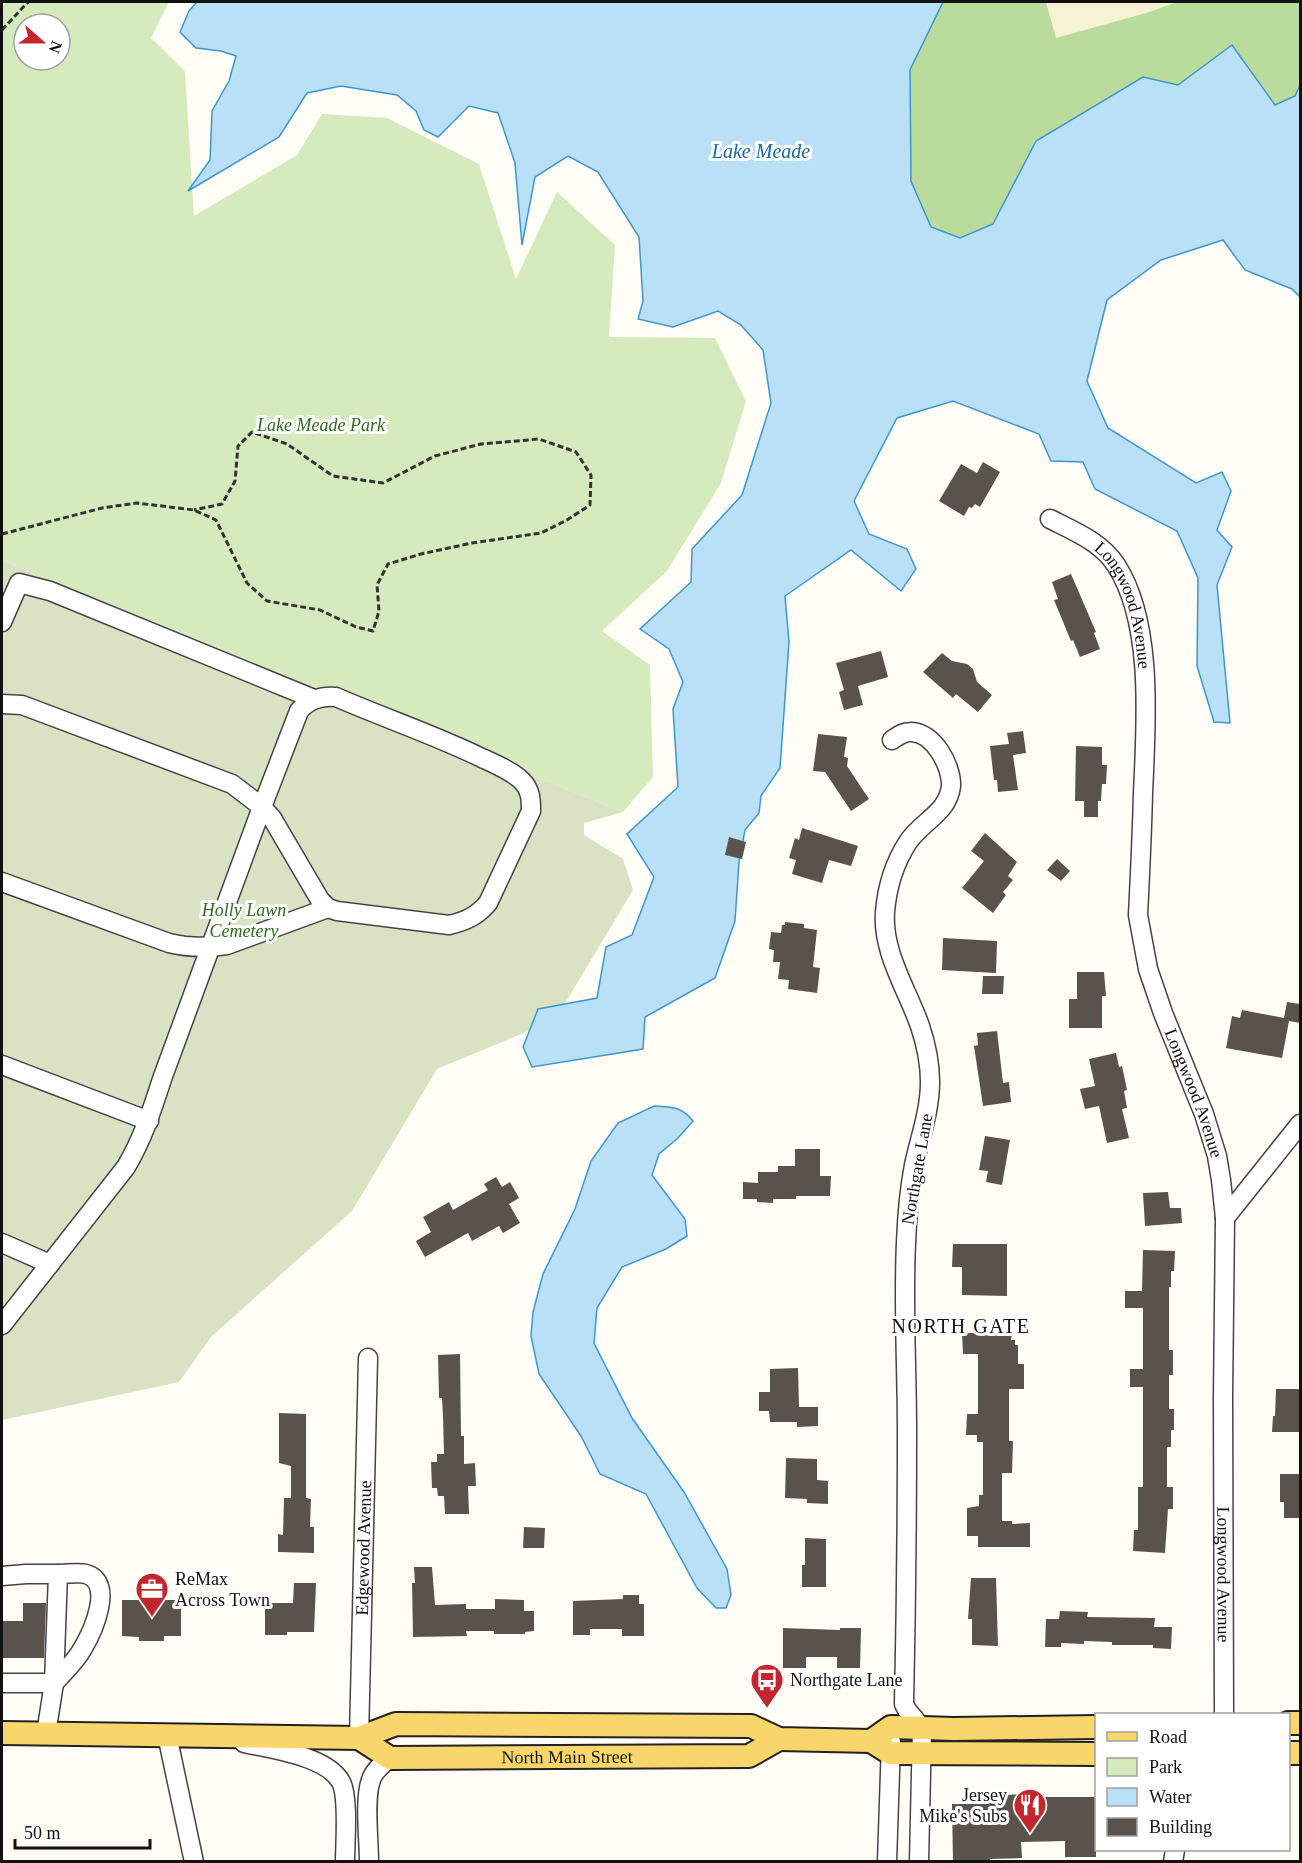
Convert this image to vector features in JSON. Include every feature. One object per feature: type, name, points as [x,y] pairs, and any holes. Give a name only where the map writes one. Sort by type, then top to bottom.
[{"type":"main road","name":"North Main Street","points":[[2,1734],[359,1738],[396,1724],[752,1726],[779,1739],[881,1747],[922,1754],[1095,1754]]},
{"type":"main road","points":[[881,1747],[891,1727],[1095,1727]]},
{"type":"main road","points":[[359,1738],[390,1758]]},
{"type":"main road","name":"North Main Street","points":[[390,1758],[749,1756],[779,1739]]},
{"type":"street","name":"Longwood Avenue","points":[[1050,519],[1082,534],[1103,549],[1116,564],[1128,586],[1136,610],[1144,672],[1146,724],[1138,915],[1151,980],[1204,1114],[1221,1180],[1225,1218],[1224,1713]]},
{"type":"street","points":[[2,622],[19,583],[50,591],[314,699]]},
{"type":"street","points":[[2,704],[22,705],[232,784],[262,807],[272,818],[320,900],[328,908],[337,912],[449,925],[466,921],[481,912],[488,903],[531,811],[529,791],[522,781],[497,765],[456,745],[336,697],[324,696],[314,699],[299,711],[262,807],[209,948],[141,1142],[126,1167],[2,1325]]},
{"type":"street","name":"Northgate Lane","points":[[892,740],[901,734],[911,732],[920,733],[929,738],[942,756],[951,779],[950,793],[944,806],[908,841],[899,859],[890,885],[885,912],[891,955],[921,1027],[930,1081],[929,1103],[908,1204],[906,1246],[907,1432],[904,1704],[907,1710]]},
{"type":"street","points":[[2,882],[169,943],[189,948],[227,945],[328,908]]},
{"type":"street","points":[[2,1065],[149,1121]]},
{"type":"street","points":[[1225,1218],[1300,1124]]},
{"type":"street","points":[[2,1243],[50,1264]]},
{"type":"street","name":"Edgewood Avenue","points":[[359,1738],[368,1358]]},
{"type":"street","points":[[46,1734],[54,1683],[58,1574]]},
{"type":"street","points":[[2,1576],[86,1574],[97,1580],[102,1591],[101,1604],[84,1647],[54,1683],[2,1683]]},
{"type":"street","points":[[891,1727],[907,1710],[922,1728],[919,1862]]},
{"type":"street","points":[[167,1735],[194,1862]]},
{"type":"street","points":[[213,1736],[310,1760],[328,1769],[342,1783],[346,1804],[345,1862]]},
{"type":"street","points":[[881,1747],[887,1862]]},
{"type":"street","points":[[369,1862],[368,1795],[371,1780],[376,1770],[390,1758]]},
{"type":"path","points":[[2,30],[28,2]]},
{"type":"path","points":[[2,534],[102,508],[137,503],[194,510],[216,520],[248,583],[267,601],[320,610],[356,627],[373,631],[379,611],[377,585],[388,564],[472,543],[541,533],[590,505],[591,475],[576,452],[539,439],[481,444],[435,456],[383,483],[333,476],[287,444],[252,432],[238,446],[235,481],[222,504],[194,510]]},
{"type":"shaded area","points":[[1046,2],[1177,2],[1056,39]]},
{"type":"green space","name":"Lake Meade Park","points":[[2,2],[169,2],[151,38],[185,71],[194,216],[297,155],[322,114],[387,118],[479,164],[516,279],[557,192],[615,245],[609,337],[715,338],[746,401],[721,483],[667,571],[602,631],[650,665],[653,777],[623,812],[2,560]]},
{"type":"green space","points":[[943,2],[1046,2],[1056,38],[1177,2],[1300,2],[1300,85],[1295,96],[1275,105],[1232,45],[1178,85],[1036,141],[993,224],[960,238],[931,227],[911,181],[910,70]]},
{"type":"green space","name":"Holly Lawn Cemetery","points":[[2,560],[623,812],[584,823],[584,835],[623,859],[633,890],[555,1020],[437,1069],[352,1211],[211,1337],[179,1382],[2,1420]]},
{"type":"water","name":"Lake Meade","points":[[197,2],[943,2],[910,70],[911,181],[931,227],[960,238],[993,224],[1036,141],[1143,77],[1178,85],[1232,45],[1275,105],[1295,96],[1300,85],[1300,297],[1292,289],[1245,270],[1223,240],[1161,260],[1107,300],[1087,381],[1108,428],[1196,483],[1222,472],[1231,491],[1217,530],[1232,547],[1217,585],[1230,723],[1214,722],[1197,666],[1198,578],[1177,531],[1095,489],[1083,462],[1051,461],[1039,434],[953,401],[897,418],[854,501],[869,534],[907,549],[916,569],[901,591],[851,550],[785,596],[789,642],[780,768],[761,796],[759,813],[745,830],[739,862],[735,921],[715,978],[645,1017],[643,1049],[532,1067],[523,1047],[538,1009],[597,998],[606,947],[632,935],[654,877],[627,834],[678,787],[673,709],[683,682],[669,649],[640,629],[691,582],[692,549],[742,495],[771,403],[763,350],[741,325],[718,311],[673,327],[638,319],[643,301],[639,237],[598,172],[568,156],[535,177],[522,245],[515,163],[498,113],[469,106],[438,137],[424,130],[416,111],[397,95],[341,86],[307,93],[279,137],[188,191],[210,160],[212,111],[229,81],[236,56],[221,51],[196,48],[180,32],[189,11]]},
{"type":"water","points":[[654,1106],[680,1110],[693,1121],[659,1154],[652,1175],[685,1219],[687,1236],[666,1249],[622,1267],[597,1308],[594,1343],[632,1418],[684,1492],[727,1569],[731,1595],[726,1608],[716,1608],[697,1588],[646,1494],[600,1474],[581,1436],[539,1374],[531,1336],[533,1312],[543,1274],[575,1209],[591,1161],[618,1123]]},
{"type":"building","points":[[983,462],[1000,472],[980,507],[975,504],[972,508],[969,507],[964,516],[939,501],[961,464],[977,473]]},
{"type":"building","points":[[1071,574],[1096,632],[1094,633],[1100,649],[1080,657],[1054,600],[1058,599],[1052,582]]},
{"type":"building","points":[[881,651],[888,677],[858,686],[863,705],[844,710],[839,692],[844,690],[836,663]]},
{"type":"building","points":[[942,653],[952,661],[967,664],[973,669],[977,682],[992,695],[978,712],[956,694],[953,698],[923,672]]},
{"type":"building","points":[[1023,731],[1026,753],[1013,755],[1018,790],[998,792],[997,780],[994,780],[990,746],[1009,744],[1007,733]]},
{"type":"building","points":[[818,734],[847,737],[844,757],[848,758],[847,766],[869,799],[851,811],[825,772],[813,771]]},
{"type":"building","points":[[1076,746],[1102,747],[1102,765],[1107,765],[1106,784],[1102,784],[1101,801],[1098,801],[1098,817],[1084,817],[1084,801],[1075,801]]},
{"type":"building","points":[[802,828],[858,846],[851,866],[829,860],[822,883],[792,874],[796,860],[789,858],[795,838],[799,840]]},
{"type":"building","points":[[985,833],[1017,862],[1008,876],[1013,880],[1003,892],[1006,895],[993,913],[962,888],[984,861],[971,851]]},
{"type":"building","points":[[729,837],[746,842],[742,859],[725,855]]},
{"type":"building","points":[[1057,859],[1070,871],[1061,881],[1047,870]]},
{"type":"building","points":[[785,922],[804,924],[804,928],[817,930],[813,967],[820,968],[817,993],[788,989],[789,980],[778,979],[780,962],[773,962],[774,950],[769,949],[771,932],[781,933]]},
{"type":"building","points":[[943,938],[997,941],[996,973],[942,970]]},
{"type":"building","points":[[1077,972],[1104,972],[1106,996],[1102,996],[1102,1028],[1069,1028],[1069,999],[1077,999]]},
{"type":"building","points":[[983,976],[1004,976],[1003,994],[982,994]]},
{"type":"building","points":[[1287,1002],[1300,1004],[1300,1023],[1289,1021],[1282,1058],[1226,1048],[1232,1016],[1240,1018],[1242,1010],[1284,1018]]},
{"type":"building","points":[[997,1031],[1003,1083],[1009,1082],[1011,1102],[983,1106],[974,1046],[978,1045],[977,1033]]},
{"type":"building","points":[[1116,1053],[1119,1067],[1122,1066],[1127,1090],[1124,1091],[1127,1108],[1122,1109],[1129,1138],[1107,1143],[1099,1106],[1085,1109],[1080,1089],[1095,1086],[1089,1059]]},
{"type":"building","points":[[985,1136],[1010,1140],[1002,1185],[986,1182],[988,1171],[979,1170]]},
{"type":"building","points":[[795,1149],[820,1149],[820,1176],[831,1176],[830,1196],[796,1196],[796,1199],[773,1199],[773,1203],[757,1202],[757,1199],[743,1199],[743,1182],[758,1183],[758,1172],[778,1172],[778,1166],[795,1166]]},
{"type":"building","points":[[496,1177],[502,1187],[510,1182],[519,1198],[509,1204],[520,1223],[503,1233],[499,1226],[472,1241],[468,1233],[425,1257],[416,1241],[431,1232],[423,1217],[449,1202],[453,1210],[488,1190],[484,1184]]},
{"type":"building","points":[[1168,1192],[1170,1208],[1181,1208],[1182,1223],[1145,1226],[1143,1193]]},
{"type":"building","points":[[953,1244],[1007,1244],[1007,1296],[962,1295],[962,1267],[952,1267]]},
{"type":"building","points":[[1143,1250],[1175,1251],[1174,1271],[1171,1271],[1171,1287],[1169,1287],[1169,1350],[1173,1350],[1173,1375],[1169,1375],[1169,1409],[1174,1409],[1174,1430],[1171,1430],[1171,1447],[1167,1447],[1167,1487],[1173,1487],[1173,1509],[1168,1509],[1165,1553],[1133,1551],[1134,1530],[1138,1530],[1138,1487],[1143,1487],[1143,1387],[1130,1387],[1130,1369],[1143,1369],[1143,1308],[1125,1308],[1125,1291],[1142,1291]]},
{"type":"building","points":[[962,1333],[1012,1333],[1011,1340],[1015,1340],[1015,1345],[1018,1345],[1018,1364],[1024,1364],[1024,1389],[1009,1389],[1009,1441],[1013,1441],[1012,1473],[1002,1473],[1002,1521],[1012,1521],[1012,1524],[1030,1523],[1030,1547],[978,1547],[978,1536],[967,1536],[967,1508],[979,1506],[979,1495],[983,1495],[983,1442],[977,1442],[977,1435],[966,1435],[967,1414],[978,1414],[978,1354],[963,1354]]},
{"type":"building","points":[[460,1354],[461,1436],[464,1436],[464,1464],[475,1463],[476,1486],[468,1486],[469,1514],[445,1514],[444,1496],[438,1496],[437,1488],[432,1488],[431,1462],[437,1462],[437,1454],[444,1454],[438,1355]]},
{"type":"building","points":[[798,1368],[799,1407],[818,1407],[818,1426],[797,1427],[797,1422],[770,1422],[769,1411],[759,1411],[759,1392],[770,1392],[770,1369]]},
{"type":"building","points":[[1276,1389],[1300,1389],[1300,1432],[1272,1432]]},
{"type":"building","points":[[279,1413],[306,1414],[306,1498],[311,1499],[310,1527],[314,1527],[314,1553],[278,1552],[278,1534],[283,1535],[284,1498],[291,1498],[291,1466],[279,1463]]},
{"type":"building","points":[[786,1458],[817,1459],[817,1480],[828,1481],[828,1504],[807,1503],[807,1499],[785,1498]]},
{"type":"building","points":[[1280,1474],[1300,1474],[1300,1518],[1284,1518],[1284,1502],[1280,1502]]},
{"type":"building","points":[[524,1527],[545,1528],[544,1548],[523,1548]]},
{"type":"building","points":[[805,1538],[826,1539],[826,1587],[802,1587]]},
{"type":"building","points":[[414,1567],[432,1567],[435,1605],[466,1604],[466,1609],[495,1609],[495,1599],[524,1600],[524,1611],[534,1611],[534,1631],[525,1632],[525,1634],[494,1634],[494,1631],[466,1631],[467,1636],[413,1637]]},
{"type":"building","points":[[971,1578],[996,1578],[998,1646],[972,1645],[972,1619],[968,1619]]},
{"type":"building","points":[[294,1583],[316,1583],[314,1632],[265,1635],[265,1603],[293,1603]]},
{"type":"building","points":[[623,1595],[639,1595],[639,1604],[644,1604],[644,1636],[622,1636],[622,1629],[590,1629],[590,1635],[573,1635],[573,1601],[623,1599]]},
{"type":"building","name":"ReMax Across Town","points":[[122,1600],[181,1600],[181,1636],[164,1636],[164,1641],[139,1641],[139,1637],[122,1636]]},
{"type":"building","points":[[23,1603],[46,1603],[44,1658],[2,1658],[2,1621],[23,1621]]},
{"type":"building","points":[[1060,1611],[1088,1612],[1087,1617],[1155,1618],[1154,1627],[1172,1627],[1171,1649],[1153,1648],[1153,1645],[1112,1645],[1112,1642],[1084,1641],[1084,1644],[1061,1643],[1061,1647],[1045,1647],[1046,1619],[1059,1619]]},
{"type":"building","points":[[783,1628],[840,1630],[840,1628],[861,1628],[860,1668],[837,1668],[837,1657],[806,1657],[806,1668],[783,1668]]},
{"type":"building","points":[[1044,1794],[1044,1797],[1095,1797],[1096,1857],[1065,1857],[1065,1841],[1021,1842],[1022,1858],[990,1859],[990,1862],[953,1862],[952,1804],[988,1804],[987,1795]]},
{"type":"place","name":"ReMax Across Town","points":[[152,1618]]},
{"type":"place","name":"Northgate Lane","points":[[767,1709]]},
{"type":"place","name":"Jersey Mike's Subs","points":[[1030,1834]]},
{"type":"district","name":"NORTH GATE","points":[[961,1326]]}]
